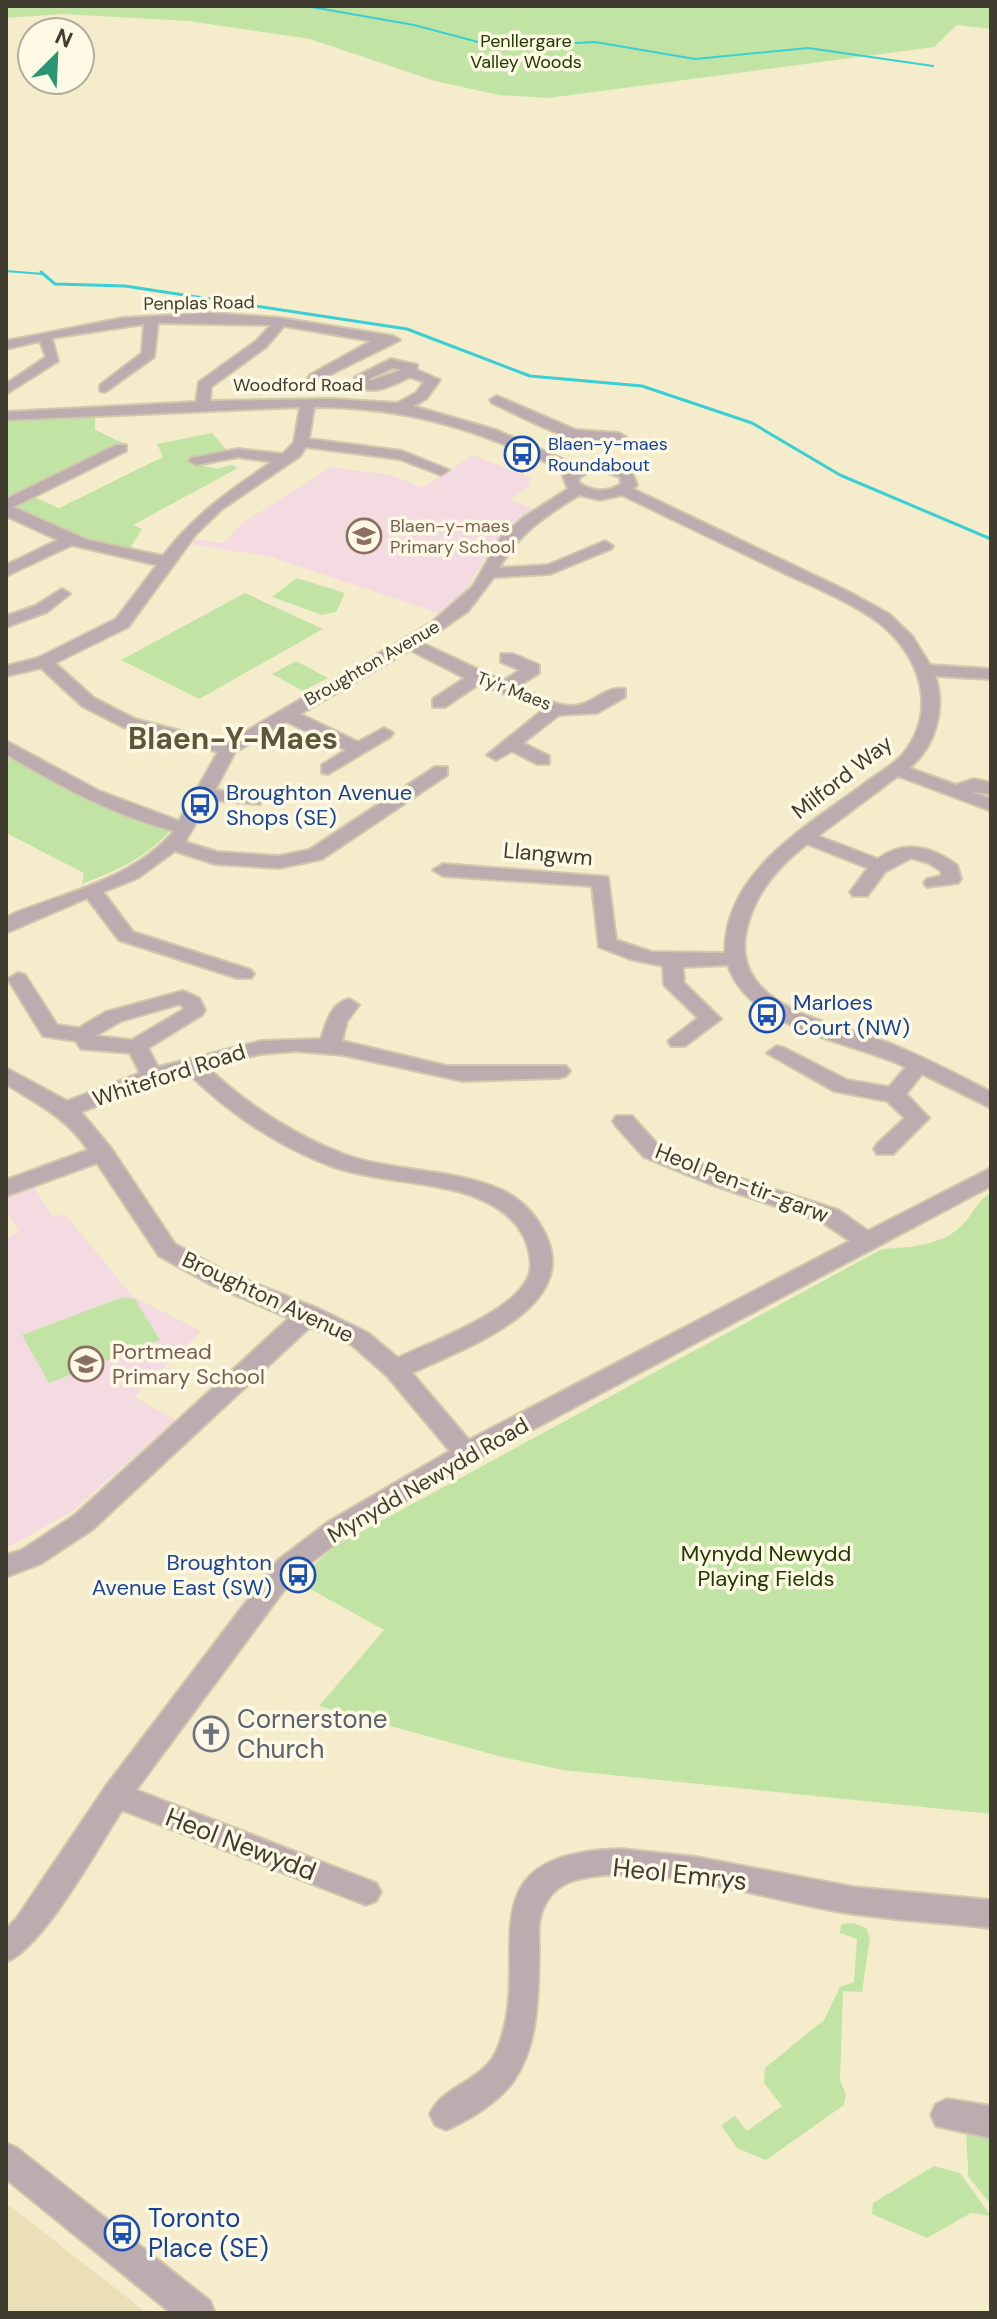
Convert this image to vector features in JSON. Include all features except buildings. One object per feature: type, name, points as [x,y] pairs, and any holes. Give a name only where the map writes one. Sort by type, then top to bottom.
[{"type":"street","name":"Penplas Road","points":[[6,345],[44,335],[151,320],[242,318],[389,339],[315,378]]},
{"type":"street","points":[[105,388],[149,354],[151,320]]},
{"type":"street","points":[[203,405],[204,385],[261,344],[281,322]]},
{"type":"street","points":[[6,390],[53,358],[44,335]]},
{"type":"street","points":[[400,407],[421,396],[433,380],[409,372]]},
{"type":"street","points":[[508,401],[551,427],[592,439],[619,437]]},
{"type":"street","points":[[6,671],[44,662],[122,623],[164,561],[217,506],[286,459],[301,442],[308,403]]},
{"type":"street","name":"Woodford Road","points":[[6,416],[203,405],[308,403],[400,407],[437,415],[521,444],[577,480],[606,495],[623,490],[630,480],[617,469],[594,467],[577,480]]},
{"type":"street","points":[[521,444],[551,427]]},
{"type":"street","points":[[301,442],[402,455],[441,470]]},
{"type":"street","points":[[6,508],[87,461],[121,448]]},
{"type":"street","points":[[208,462],[238,453],[286,459]]},
{"type":"street","name":"Broughton Avenue","points":[[228,749],[410,643],[462,608],[489,572],[507,540],[577,480]]},
{"type":"street","name":"Milford Way","points":[[623,490],[841,594],[883,618],[906,640],[929,684],[932,718],[910,758],[778,857],[747,893],[734,933],[734,959]]},
{"type":"street","points":[[6,508],[68,541],[106,553],[164,561]]},
{"type":"street","points":[[6,571],[68,541]]},
{"type":"street","points":[[489,572],[540,574],[566,567],[605,546]]},
{"type":"street","points":[[6,555],[26,561]]},
{"type":"street","points":[[6,622],[41,609],[62,594]]},
{"type":"street","name":"Ty'r Maes","points":[[410,643],[478,677],[567,712],[591,709],[619,693]]},
{"type":"street","points":[[505,687],[533,669],[507,658]]},
{"type":"street","points":[[6,927],[22,917],[142,868],[173,844],[228,749],[129,723],[88,702],[44,662]]},
{"type":"street","points":[[924,670],[991,674]]},
{"type":"street","points":[[439,703],[478,677]]},
{"type":"street","points":[[543,760],[503,749],[557,708]]},
{"type":"street","points":[[285,714],[359,749]]},
{"type":"street","points":[[328,769],[384,733]]},
{"type":"street","points":[[6,746],[65,782],[153,821],[185,828]]},
{"type":"street","points":[[896,769],[991,805]]},
{"type":"street","points":[[173,844],[215,858],[279,862],[315,855],[441,771]]},
{"type":"street","points":[[957,792],[974,784],[991,789]]},
{"type":"street","points":[[204,794],[254,800]]},
{"type":"street","points":[[805,837],[879,866]]},
{"type":"street","points":[[860,892],[879,866],[899,852],[919,853],[943,863],[952,871],[951,879],[934,883]]},
{"type":"street","name":"Llangwm","points":[[443,870],[601,881],[606,943],[626,954],[673,962],[734,959]]},
{"type":"street","points":[[91,890],[126,936],[185,963],[244,974]]},
{"type":"street","points":[[734,959],[744,980],[777,1010],[919,1064],[991,1101]]},
{"type":"street","points":[[673,962],[674,985],[711,1019],[678,1041]]},
{"type":"street","points":[[17,990],[50,1031],[84,1035],[96,1024],[162,1002],[183,997],[192,1003],[195,1010],[188,1017],[148,1033],[137,1047]]},
{"type":"street","points":[[330,1046],[335,1014]]},
{"type":"street","points":[[84,1035],[88,1044],[137,1047]]},
{"type":"street","name":"Whiteford Road","points":[[65,1110],[191,1064],[257,1047],[330,1046],[432,1071],[490,1076],[559,1071]]},
{"type":"street","points":[[137,1047],[153,1077]]},
{"type":"street","points":[[777,1053],[842,1086],[894,1095],[918,1118],[885,1149]]},
{"type":"street","points":[[191,1064],[230,1103],[274,1130],[337,1160],[382,1173],[477,1189],[505,1200],[529,1221],[540,1248],[541,1274],[534,1287],[510,1312],[396,1370]]},
{"type":"street","points":[[894,1095],[919,1064]]},
{"type":"street","name":"Broughton Avenue","points":[[6,1075],[65,1110],[103,1153],[167,1250],[220,1279],[309,1314],[360,1339],[396,1370],[466,1453]]},
{"type":"street","name":"Heol Pen-tir-garw","points":[[624,1121],[652,1152],[718,1179],[830,1216],[865,1240]]},
{"type":"street","points":[[6,1188],[103,1153]]},
{"type":"street","name":"Mynydd Newydd Road","points":[[6,1948],[27,1929],[116,1795],[287,1567],[337,1529],[466,1453],[991,1176]]},
{"type":"street","points":[[6,1566],[31,1557],[84,1522],[309,1314]]},
{"type":"street","name":"Heol Newydd","points":[[116,1795],[366,1892]]},
{"type":"street","name":"Heol Emrys","points":[[446,2114],[502,2072],[512,2055],[526,1953],[525,1919],[530,1900],[561,1870],[592,1865],[646,1865],[834,1897],[991,1914]]},
{"type":"street","points":[[947,2115],[991,2122]]},
{"type":"street","points":[[6,2159],[198,2313]]},
{"type":"shaded area","name":"Blaen-y-maes Primary School","points":[[473,455],[531,478],[528,488],[509,499],[532,508],[500,534],[466,590],[441,614],[271,557],[191,544],[196,539],[223,543],[241,524],[331,467],[391,475],[422,488]]},
{"type":"shaded area","name":"Portmead Primary School","points":[[34,1187],[53,1217],[65,1214],[132,1296],[201,1331],[134,1397],[176,1420],[71,1512],[6,1548],[6,1238],[19,1232],[6,1212],[6,1196]]},
{"type":"shaded area","points":[[6,2203],[147,2313],[6,2313]]},
{"type":"green space","name":"Penllergare Valley Woods","points":[[6,6],[991,6],[991,29],[957,25],[934,47],[548,98],[499,95],[435,81],[310,39],[188,21],[62,14],[6,18]]},
{"type":"green space","points":[[95,416],[95,430],[123,443],[6,500],[6,420]]},
{"type":"green space","points":[[212,433],[226,449],[188,462],[217,469],[231,465],[238,468],[133,525],[142,529],[127,553],[101,548],[14,511],[15,505],[32,496],[59,508],[163,457],[157,444]]},
{"type":"green space","points":[[297,578],[345,593],[336,612],[322,615],[272,597]]},
{"type":"green space","points":[[245,593],[323,629],[199,699],[121,660]]},
{"type":"green space","points":[[296,661],[328,678],[303,691],[272,674]]},
{"type":"green space","points":[[6,755],[92,802],[169,831],[138,858],[82,884],[84,873],[6,833]]},
{"type":"green space","name":"Mynydd Newydd Playing Fields","points":[[991,1193],[991,1814],[563,1770],[502,1757],[319,1706],[384,1630],[296,1581],[335,1546],[882,1249],[927,1244],[948,1236]]},
{"type":"green space","points":[[123,1297],[135,1299],[160,1340],[49,1383],[22,1335]]},
{"type":"green space","points":[[853,1923],[866,1928],[870,1938],[862,1992],[843,1991],[840,2080],[846,2095],[844,2105],[766,2160],[737,2148],[721,2125],[735,2116],[747,2131],[782,2106],[764,2083],[765,2068],[824,2020],[840,1987],[854,1982],[857,1939],[840,1933],[841,1924]]},
{"type":"green space","points":[[991,2129],[991,2205],[968,2176],[966,2144],[967,2135],[973,2130]]},
{"type":"green space","points":[[934,2166],[960,2173],[991,2216],[971,2213],[927,2238],[872,2214],[873,2203]]},
{"type":"waterway","points":[[306,6],[414,25],[497,47],[595,42],[695,59],[808,48],[933,66]]},
{"type":"waterway","points":[[6,271],[43,274]]},
{"type":"waterway","points":[[41,272],[55,284],[125,286],[407,329],[530,376],[642,386],[752,423],[840,475],[991,539]]},
{"type":"place","name":"Blaen-y-maes Roundabout","points":[[522,454]]},
{"type":"place","name":"Blaen-y-maes Primary School","points":[[364,536]]},
{"type":"place","name":"Broughton Avenue Shops (SE)","points":[[200,805]]},
{"type":"place","name":"Marloes Court (NW)","points":[[767,1015]]},
{"type":"place","name":"Portmead Primary School","points":[[86,1364]]},
{"type":"place","name":"Broughton Avenue East (SW)","points":[[298,1575]]},
{"type":"place","name":"Cornerstone Church","points":[[211,1734]]},
{"type":"place","name":"Toronto Place (SE)","points":[[122,2233]]},
{"type":"district","name":"Blaen-Y-Maes","points":[[233,738]]}]
